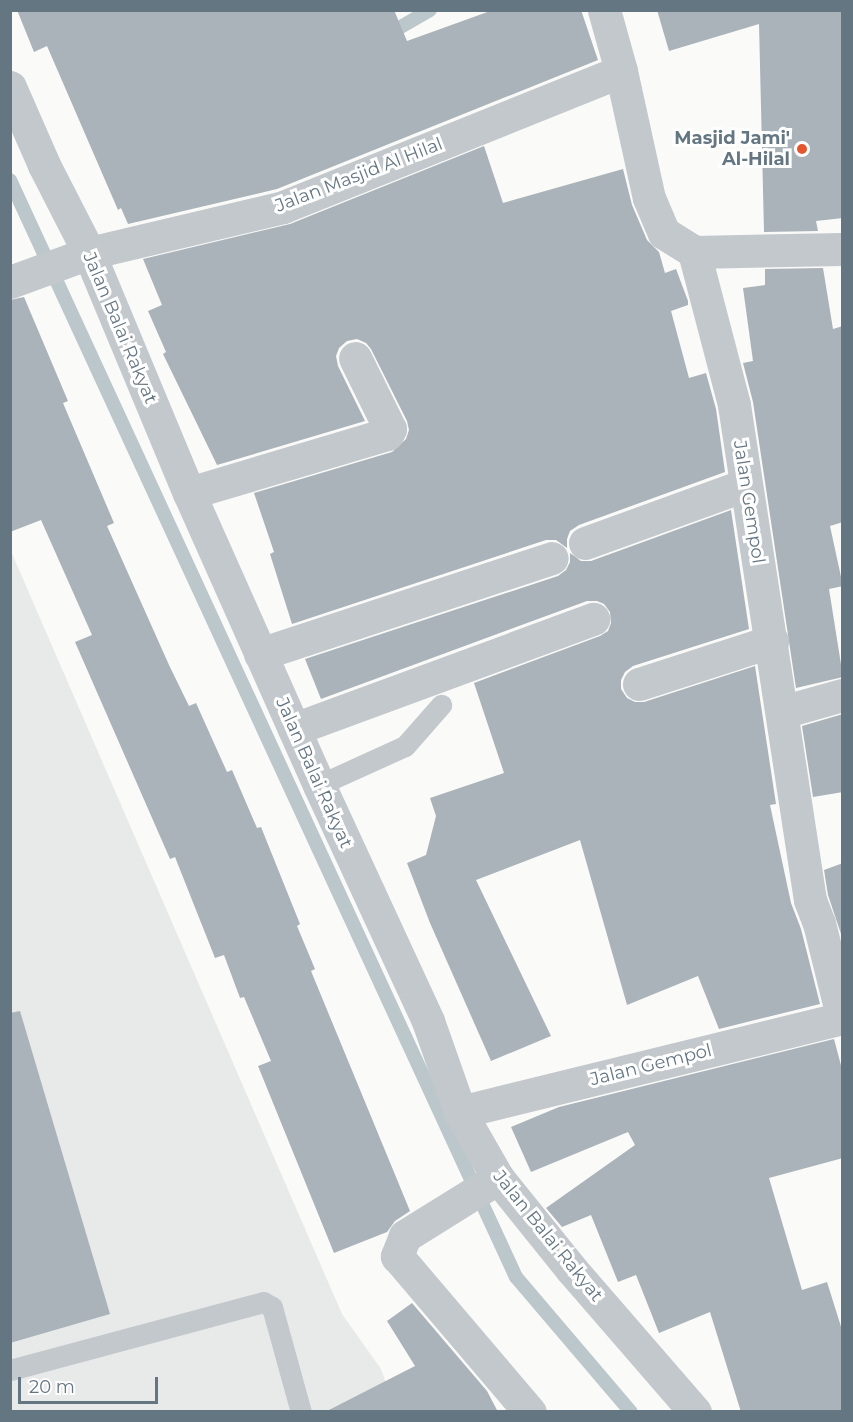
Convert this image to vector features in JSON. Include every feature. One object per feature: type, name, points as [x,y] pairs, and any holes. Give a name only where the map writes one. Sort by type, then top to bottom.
[{"type":"street","points":[[604,10],[621,71],[649,198],[664,233],[694,252],[843,249]]},
{"type":"street","name":"Jalan Masjid Al Hilal","points":[[10,282],[79,257],[283,207],[621,71]]},
{"type":"street","name":"Jalan Balai Rakyat","points":[[10,87],[44,165],[79,257],[189,493],[319,785],[428,1021],[460,1112],[491,1183],[572,1270],[694,1412]]},
{"type":"street","name":"Jalan Gempol","points":[[460,1112],[843,1017],[819,923],[810,900],[734,405],[694,252]]},
{"type":"street","points":[[189,493],[387,434],[390,429],[355,358]]},
{"type":"street","points":[[585,543],[745,485]]},
{"type":"street","points":[[260,654],[552,558]]},
{"type":"street","points":[[294,729],[593,619]]},
{"type":"street","points":[[639,684],[772,641]]},
{"type":"street","points":[[782,712],[843,696]]},
{"type":"street","points":[[491,1183],[405,1236],[397,1256],[530,1412]]},
{"type":"lane","points":[[319,785],[405,746],[441,705]]},
{"type":"lane","points":[[10,1370],[263,1302],[272,1307],[301,1412]]},
{"type":"shaded area","points":[[10,549],[342,1314],[381,1369],[396,1411],[11,1411]]},
{"type":"building","points":[[17,10],[394,10],[407,41],[493,10],[581,10],[598,60],[277,189],[128,224],[121,208],[118,210],[47,46],[34,52]]},
{"type":"building","points":[[657,10],[843,10],[843,218],[816,221],[818,231],[764,232],[759,24],[669,51]]},
{"type":"building","points":[[484,146],[503,203],[623,169],[632,205],[647,240],[659,252],[665,273],[676,269],[688,301],[688,305],[671,311],[689,378],[706,373],[716,409],[725,472],[579,525],[570,531],[567,548],[556,540],[546,540],[292,624],[270,554],[274,552],[254,493],[392,452],[406,439],[409,430],[407,421],[371,349],[366,343],[357,339],[347,341],[339,348],[336,356],[338,366],[365,421],[217,465],[163,354],[166,352],[148,311],[162,305],[143,259],[290,224]]},
{"type":"building","points":[[823,268],[833,329],[843,326],[843,522],[830,526],[843,586],[829,589],[843,677],[796,688],[753,402],[743,363],[753,361],[743,288],[765,285],[765,269]]},
{"type":"building","points":[[24,297],[68,401],[63,403],[114,523],[107,526],[189,706],[196,703],[227,772],[232,770],[257,828],[261,827],[300,924],[297,926],[315,969],[311,971],[410,1211],[395,1221],[387,1232],[334,1253],[258,1066],[271,1061],[244,997],[240,998],[224,955],[215,958],[175,857],[170,859],[75,642],[92,635],[41,520],[10,532],[10,300]]},
{"type":"building","points":[[731,510],[749,629],[633,666],[625,672],[621,680],[621,689],[627,698],[635,702],[644,702],[755,666],[776,804],[770,805],[791,903],[801,929],[820,1004],[719,1029],[698,976],[627,1005],[580,840],[476,880],[551,1036],[491,1061],[430,923],[407,863],[426,855],[436,816],[430,798],[504,773],[474,683],[600,636],[608,631],[611,623],[610,612],[604,604],[587,601],[321,699],[305,659],[558,576],[566,570],[570,562],[570,553],[581,561],[591,561]]},
{"type":"building","points":[[843,714],[843,792],[813,797],[802,726]]},
{"type":"building","points":[[843,863],[843,940],[828,895],[824,870]]},
{"type":"building","points":[[20,1011],[110,1314],[10,1343],[10,1013]]},
{"type":"building","points":[[834,1039],[843,1073],[843,1158],[769,1178],[802,1290],[827,1282],[843,1333],[843,1412],[741,1412],[710,1312],[659,1333],[636,1275],[618,1282],[591,1215],[562,1227],[546,1208],[635,1145],[628,1132],[531,1172],[511,1127],[559,1107]]},
{"type":"building","points":[[412,1303],[487,1391],[498,1412],[325,1412],[415,1366],[387,1321]]},
{"type":"waterway","points":[[385,36],[430,10]]},
{"type":"waterway","points":[[10,180],[516,1277],[631,1412]]},
{"type":"place","name":"Masjid Jami' Al-Hilal","points":[[802,149]]}]
